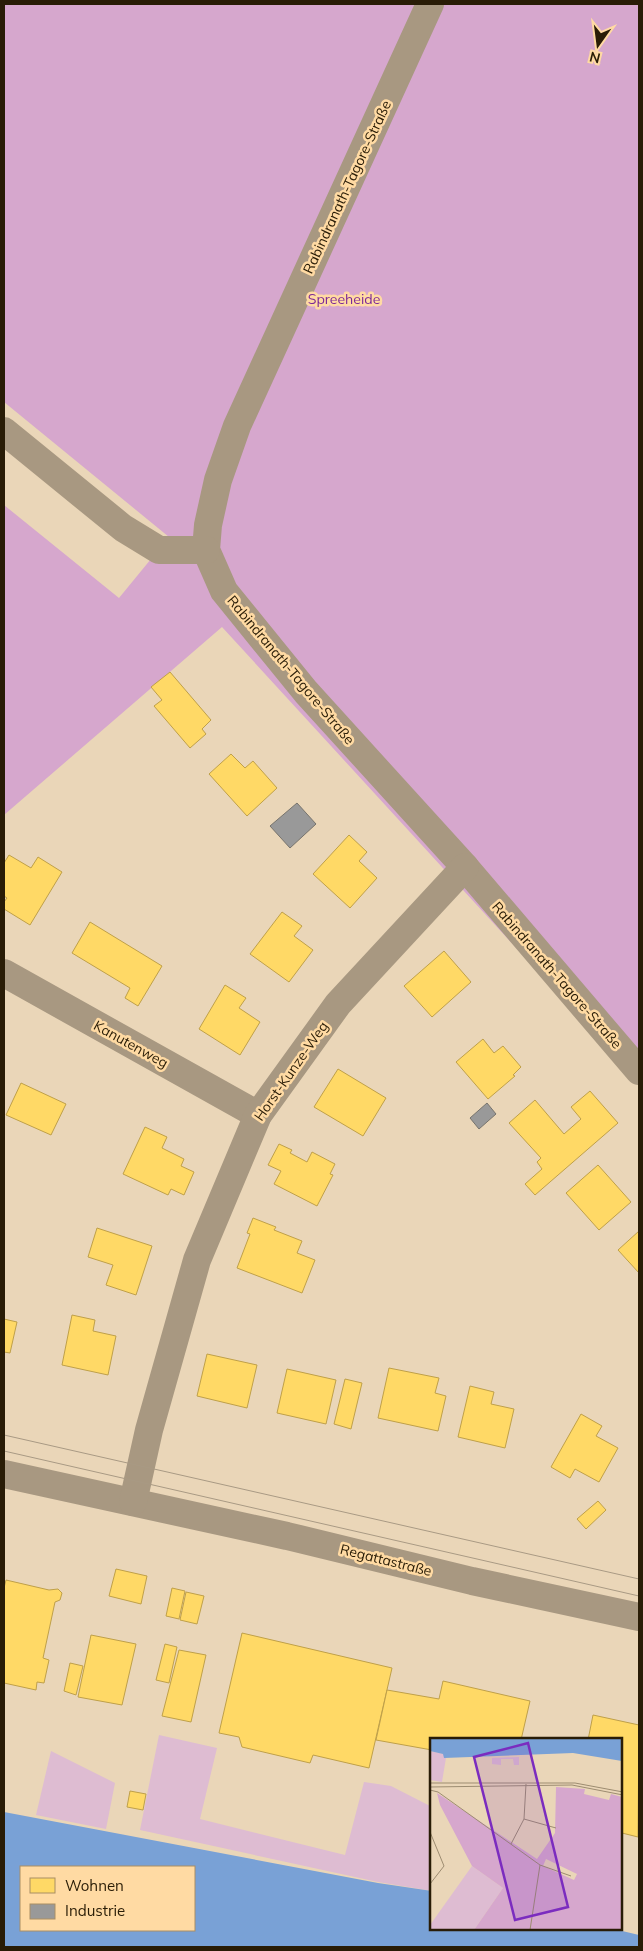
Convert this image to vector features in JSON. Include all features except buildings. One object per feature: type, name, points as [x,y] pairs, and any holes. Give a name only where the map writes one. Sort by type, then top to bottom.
[{"type":"street","name":"Rabindranath-Tagore-Straße","points":[[430,4],[237,426],[218,480],[208,525],[206,550],[224,592],[306,692],[465,867],[639,1071]]},
{"type":"street","points":[[4,430],[123,528],[159,550],[206,550]]},
{"type":"street","name":"Horst-Kunze-Weg","points":[[133,1502],[149,1430],[197,1260],[258,1115],[338,1004],[465,867]]},
{"type":"street","name":"Kanutenweg","points":[[4,973],[258,1115]]},
{"type":"street","name":"Regattastraße","points":[[4,1474],[279,1534],[639,1617]]},
{"type":"shaded area","points":[[159,1735],[217,1748],[200,1819],[345,1855],[364,1782],[391,1786],[430,1806],[430,1891],[378,1882],[140,1830]]},
{"type":"shaded area","points":[[51,1751],[115,1783],[106,1829],[36,1815]]},
{"type":"green space","name":"Spreeheide","points":[[4,4],[639,4],[639,1082],[222,627],[4,815],[4,505],[119,598],[169,537],[4,402]]},
{"type":"water","points":[[4,1812],[378,1883],[430,1891],[430,1931],[622,1931],[639,1935],[639,1947],[4,1947]]},
{"type":"tram line","points":[[4,1435],[639,1579]]},
{"type":"tram line","points":[[4,1451],[639,1596]]}]
